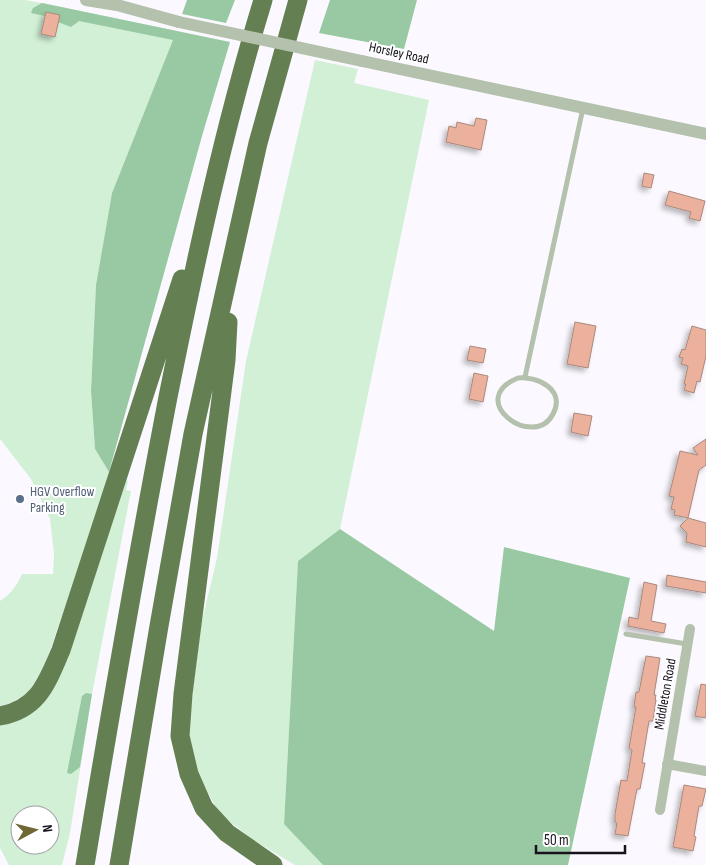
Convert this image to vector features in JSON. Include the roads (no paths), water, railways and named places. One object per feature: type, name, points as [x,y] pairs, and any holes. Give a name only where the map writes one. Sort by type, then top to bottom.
[{"type":"highway","points":[[0,716],[24,708],[37,697],[46,684],[61,650],[213,183],[263,0]]},
{"type":"highway","points":[[119,865],[158,626],[193,434],[258,143],[298,0]]},
{"type":"highway","points":[[85,865],[120,656],[158,451],[213,183]]},
{"type":"highway","points":[[230,273],[226,360],[183,694],[180,736],[189,774],[204,808],[227,833],[273,865]]},
{"type":"street","name":"Horsley Road","points":[[86,0],[117,5],[179,22],[706,134]]},
{"type":"street","name":"Middleton Road","points":[[660,810],[690,629]]},
{"type":"street","points":[[667,764],[706,771]]},
{"type":"lane","points":[[525,377],[583,107]]},
{"type":"lane","points":[[525,377],[545,384],[555,396],[556,404],[550,419],[536,426],[522,426],[509,420],[499,408],[498,400],[504,385],[518,378],[525,377]]},
{"type":"lane","points":[[626,634],[688,644]]},
{"type":"place","name":"HGV Overflow Parking","points":[[20,499]]}]
